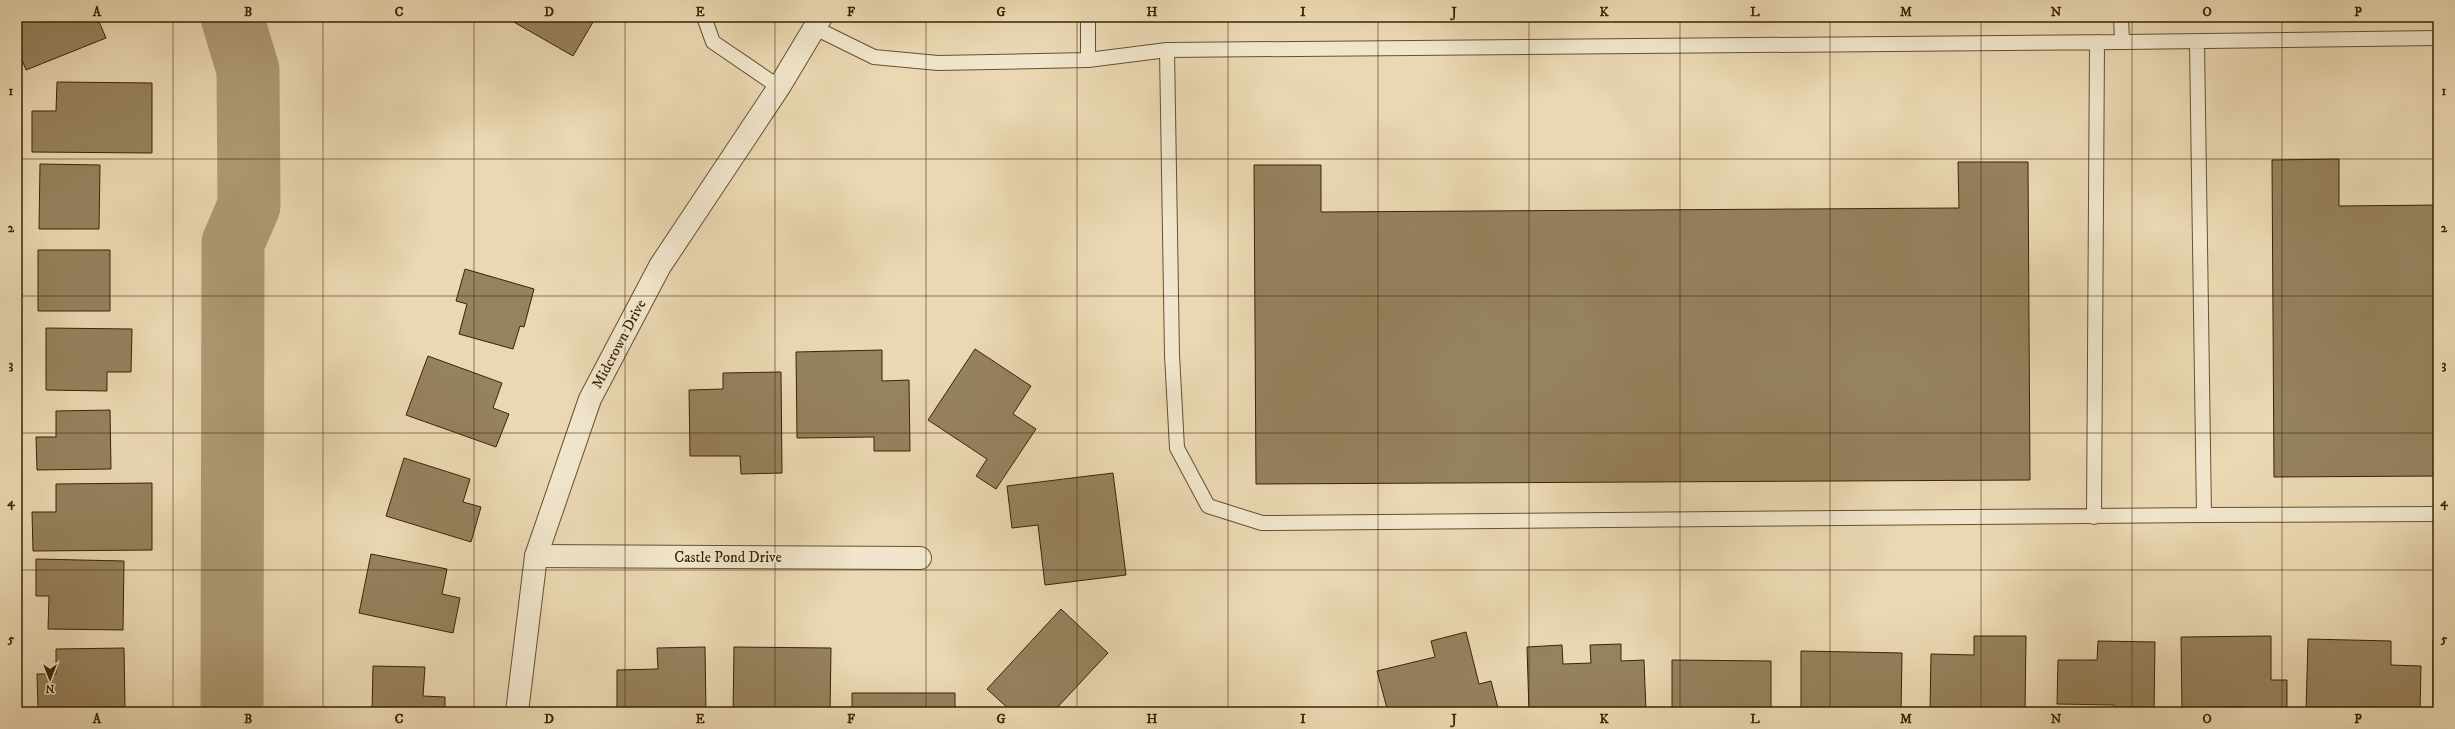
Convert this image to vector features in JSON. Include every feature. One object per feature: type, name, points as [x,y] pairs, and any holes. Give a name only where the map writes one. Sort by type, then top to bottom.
[{"type":"street","name":"Midcrown Drive","points":[[517,712],[536,556],[590,399],[660,266],[779,88],[818,22]]},
{"type":"street","name":"Castle Pond Drive","points":[[536,556],[920,558]]},
{"type":"lane","points":[[704,17],[713,42],[779,88]]},
{"type":"lane","points":[[1088,17],[1088,60]]},
{"type":"lane","points":[[2121,17],[2122,42]]},
{"type":"lane","points":[[818,22],[874,57],[938,63],[1088,60],[1167,50],[2197,42],[2438,38]]},
{"type":"lane","points":[[2094,517],[2097,42]]},
{"type":"lane","points":[[2197,42],[2204,515]]},
{"type":"lane","points":[[1167,50],[1172,355],[1177,448],[1208,506],[1262,523],[2438,514]]},
{"type":"building","points":[[17,17],[97,17],[106,38],[26,70],[17,47]]},
{"type":"building","points":[[505,17],[596,17],[573,56]]},
{"type":"building","points":[[57,82],[152,83],[152,153],[32,152],[32,111],[56,111]]},
{"type":"building","points":[[2339,159],[2339,206],[2438,205],[2438,476],[2274,477],[2272,160]]},
{"type":"building","points":[[1958,162],[2028,162],[2030,480],[1256,484],[1254,165],[1321,165],[1321,212],[1959,208]]},
{"type":"building","points":[[40,164],[100,165],[99,229],[39,229]]},
{"type":"building","points":[[38,250],[110,250],[110,311],[38,311]]},
{"type":"building","points":[[465,269],[534,289],[524,327],[520,326],[513,349],[459,334],[467,304],[456,301]]},
{"type":"building","points":[[46,328],[132,329],[131,372],[107,372],[107,391],[46,390]]},
{"type":"building","points":[[975,349],[1031,386],[1013,414],[1036,429],[996,489],[976,476],[987,459],[928,420]]},
{"type":"building","points":[[882,350],[882,381],[909,380],[910,451],[874,451],[874,437],[797,438],[796,352]]},
{"type":"building","points":[[428,356],[502,383],[493,408],[509,414],[496,447],[406,415]]},
{"type":"building","points":[[781,372],[782,473],[741,474],[740,456],[690,456],[689,390],[723,389],[723,373]]},
{"type":"building","points":[[110,410],[111,469],[37,470],[36,437],[56,437],[56,411]]},
{"type":"building","points":[[404,458],[470,479],[463,502],[481,507],[471,542],[386,516]]},
{"type":"building","points":[[1113,473],[1126,575],[1045,585],[1038,525],[1012,528],[1007,486]]},
{"type":"building","points":[[152,483],[152,550],[33,551],[32,512],[56,512],[56,484]]},
{"type":"building","points":[[371,554],[447,569],[442,594],[460,598],[453,633],[359,613]]},
{"type":"building","points":[[36,559],[124,561],[123,630],[48,629],[49,596],[36,596]]},
{"type":"building","points":[[1061,609],[1108,653],[1053,712],[1012,712],[987,689]]},
{"type":"building","points":[[1466,632],[1479,684],[1491,681],[1499,712],[1388,712],[1377,671],[1435,657],[1431,641]]},
{"type":"building","points":[[1974,636],[2026,636],[2025,712],[1930,711],[1931,654],[1974,655]]},
{"type":"building","points":[[2271,636],[2271,680],[2287,680],[2287,712],[2245,712],[2245,707],[2224,707],[2224,712],[2182,712],[2181,637]]},
{"type":"building","points":[[2308,639],[2391,641],[2391,665],[2421,666],[2420,711],[2306,712]]},
{"type":"building","points":[[2098,641],[2155,642],[2154,712],[2114,712],[2114,705],[2057,704],[2058,660],[2097,660]]},
{"type":"building","points":[[2433,641],[2438,641],[2438,712],[2433,712]]},
{"type":"building","points":[[1621,644],[1621,661],[1644,660],[1646,712],[1529,712],[1527,647],[1562,645],[1563,664],[1591,663],[1590,645]]},
{"type":"building","points":[[705,647],[706,712],[617,712],[617,670],[658,669],[657,648]]},
{"type":"building","points":[[734,647],[831,648],[830,712],[733,712]]},
{"type":"building","points":[[124,648],[125,707],[38,708],[37,674],[56,674],[56,649]]},
{"type":"building","points":[[1801,651],[1902,653],[1901,712],[1801,712]]},
{"type":"building","points":[[1672,660],[1771,661],[1771,708],[1713,708],[1713,712],[1672,712]]},
{"type":"building","points":[[373,666],[425,667],[423,696],[445,697],[445,712],[372,712]]},
{"type":"building","points":[[852,693],[955,693],[955,712],[852,712]]},
{"type":"waterway","points":[[232,17],[248,70],[249,206],[233,243],[232,712]]}]
